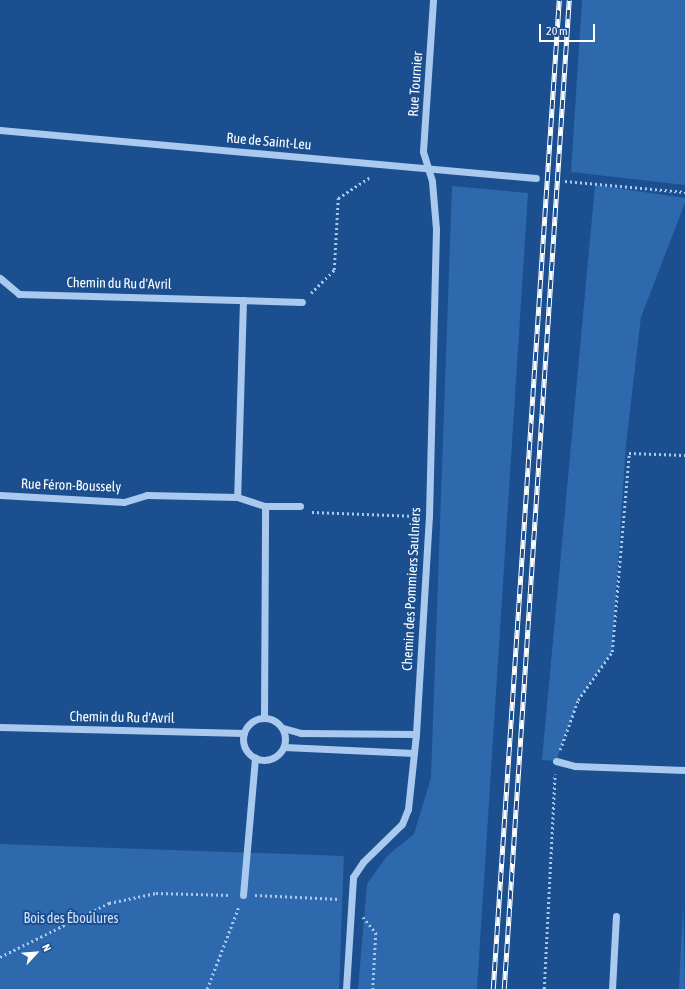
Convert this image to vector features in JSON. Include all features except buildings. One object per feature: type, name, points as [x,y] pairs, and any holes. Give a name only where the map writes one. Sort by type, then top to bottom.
[{"type":"street","name":"Rue Tournier","points":[[427,169],[423,151],[433,0]]},
{"type":"street","name":"Rue de Saint-Leu","points":[[0,130],[387,166],[536,178]]},
{"type":"street","name":"Chemin des Pommiers Saulniers","points":[[346,989],[350,903],[353,877],[363,862],[402,824],[408,810],[416,734],[429,516],[436,229],[432,181],[427,169]]},
{"type":"street","name":"Chemin du Ru d'Avril","points":[[0,278],[19,294],[302,302]]},
{"type":"street","points":[[243,300],[237,497],[265,506],[300,506]]},
{"type":"street","name":"Rue Féron-Boussely","points":[[0,496],[124,502],[147,495],[237,497]]},
{"type":"street","points":[[264,718],[265,506]]},
{"type":"street","points":[[243,895],[255,758],[244,745],[244,733],[252,722],[264,718],[283,728],[302,733],[416,734]]},
{"type":"street","name":"Chemin du Ru d'Avril","points":[[0,727],[244,733]]},
{"type":"street","points":[[255,758],[276,758],[284,747],[283,728]]},
{"type":"street","points":[[284,747],[414,753]]},
{"type":"street","points":[[556,761],[575,766],[685,770]]},
{"type":"street","points":[[612,989],[616,916]]},
{"type":"path","points":[[302,302],[334,270],[338,198],[387,166]]},
{"type":"path","points":[[564,181],[685,192]]},
{"type":"path","points":[[544,989],[556,761],[578,700],[612,652],[629,453],[685,455]]},
{"type":"path","points":[[300,506],[310,512],[429,516]]},
{"type":"path","points":[[0,957],[109,903],[156,893],[243,895],[350,903],[369,922],[376,933],[373,989]]},
{"type":"path","points":[[207,989],[243,895]]},
{"type":"green space","points":[[582,0],[685,0],[685,185],[571,172]]},
{"type":"green space","points":[[595,185],[685,198],[685,203],[641,317],[626,444],[612,652],[578,701],[556,761],[542,760]]},
{"type":"green space","points":[[452,186],[528,193],[477,989],[358,989],[367,884],[387,856],[414,834],[431,778]]},
{"type":"green space","name":"Bois des Éboulures","points":[[0,844],[344,856],[339,989],[0,989]]},
{"type":"green space","points":[[683,902],[685,989],[679,989]]},
{"type":"railway","points":[[493,989],[559,0]]},
{"type":"railway","points":[[504,989],[569,0]]}]
